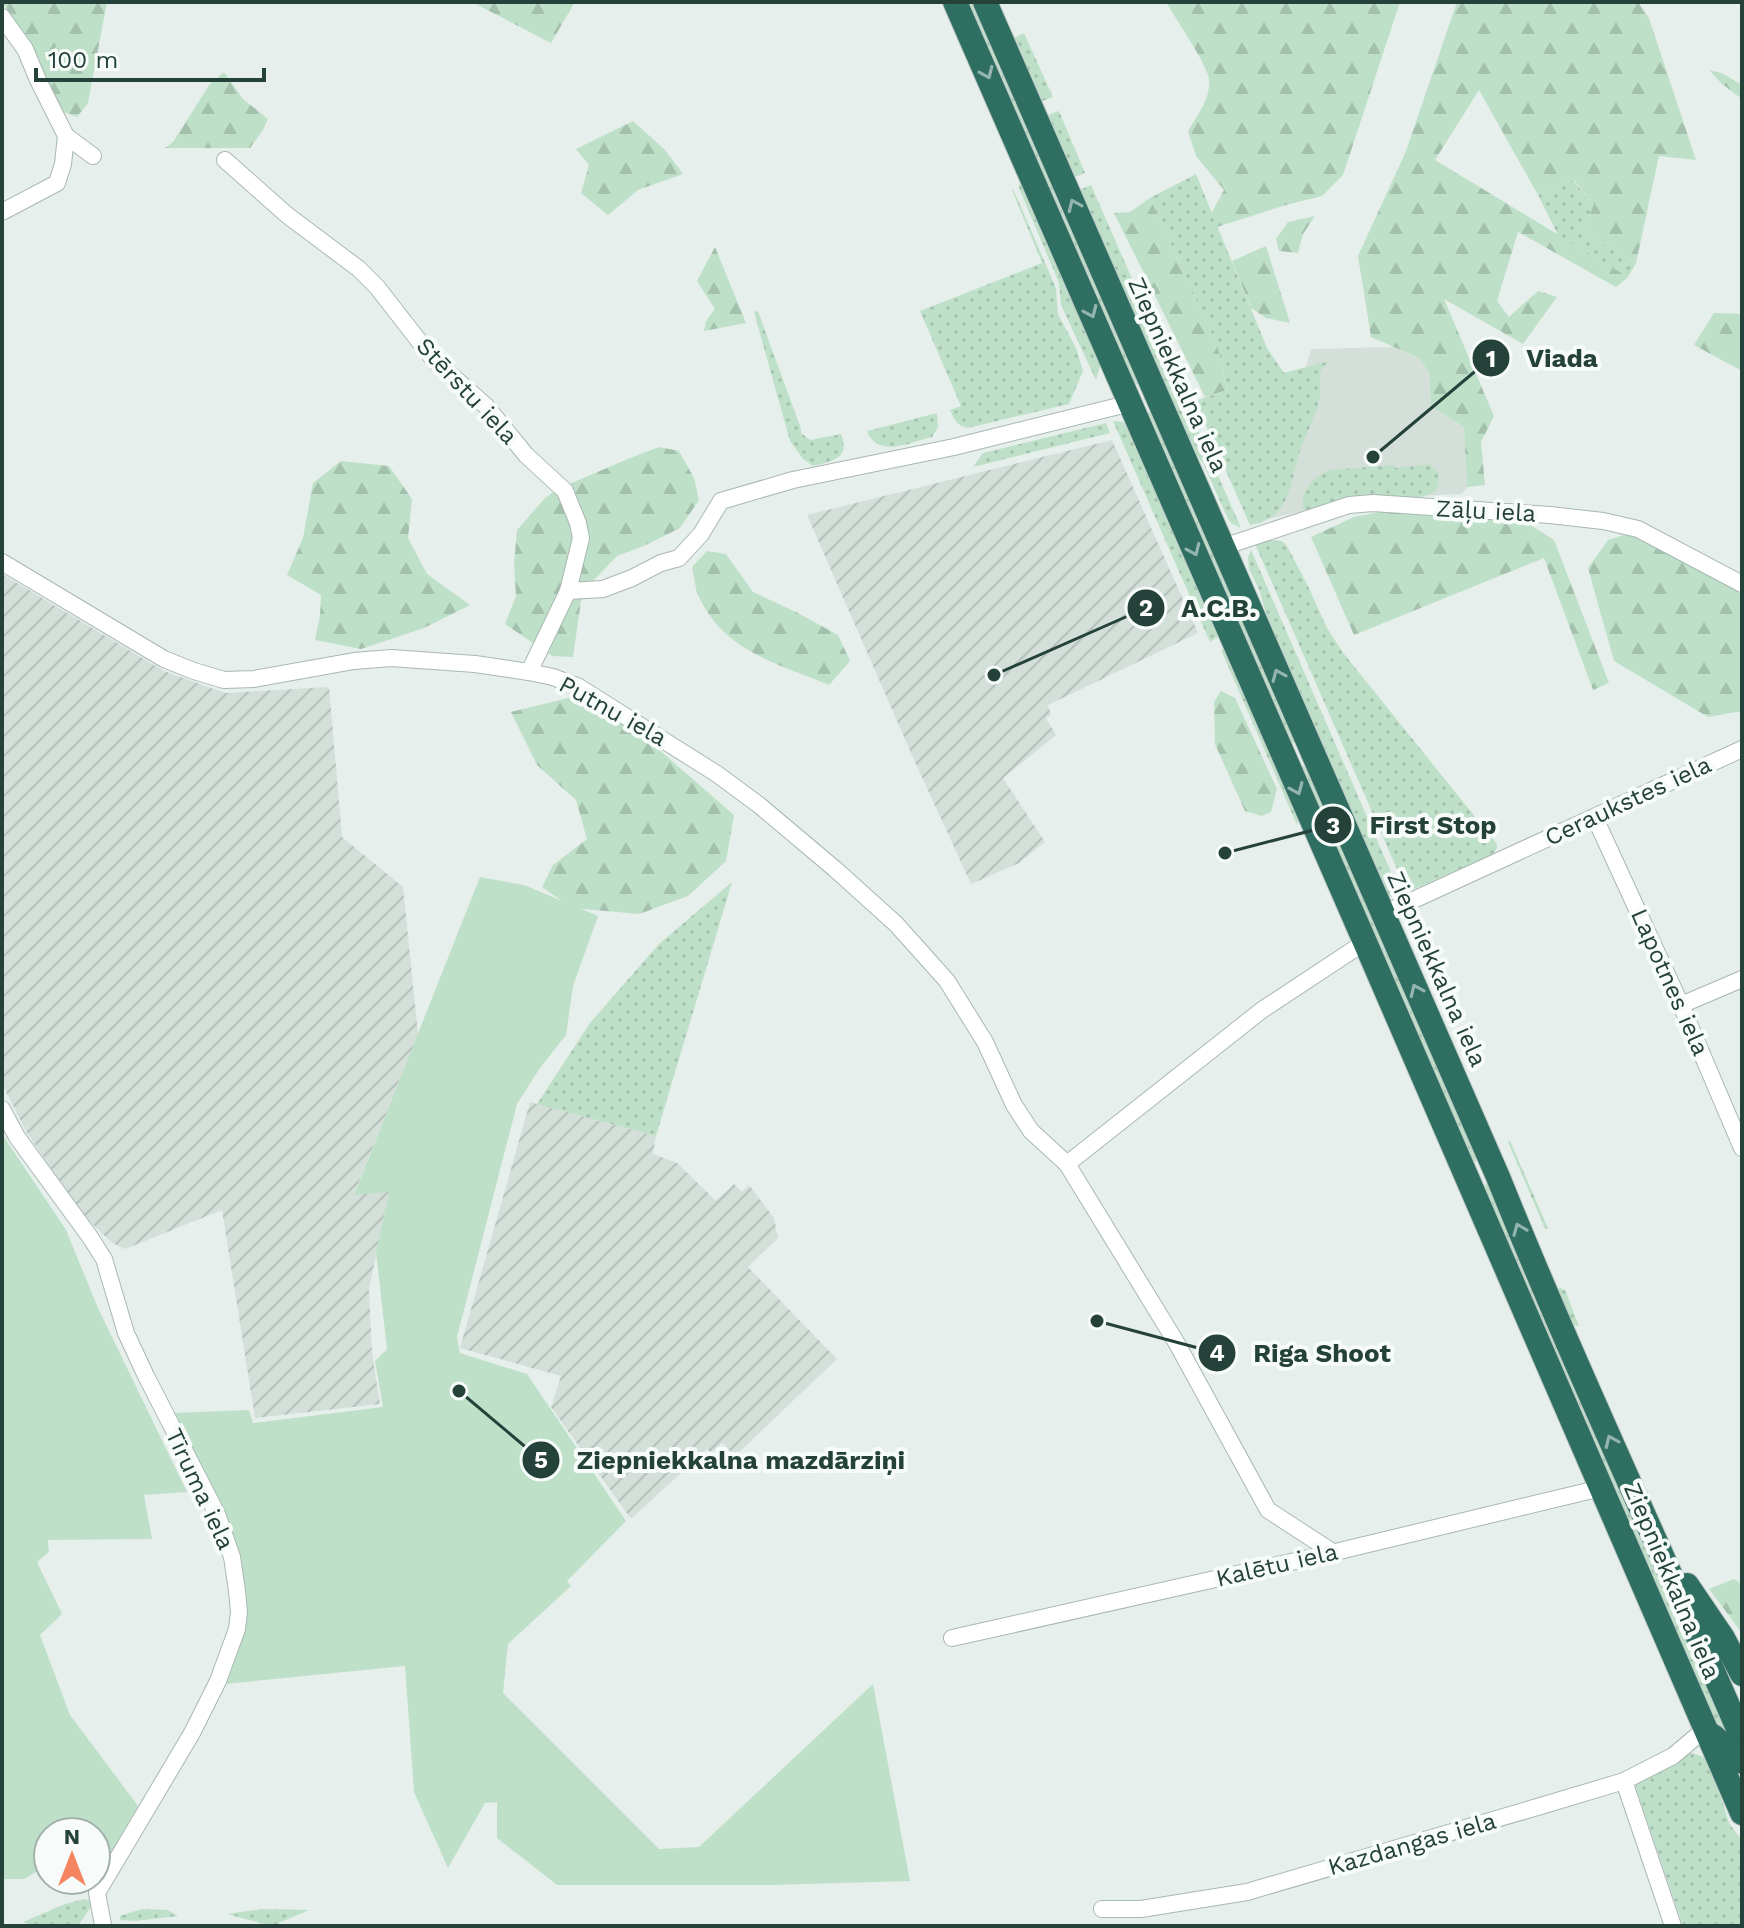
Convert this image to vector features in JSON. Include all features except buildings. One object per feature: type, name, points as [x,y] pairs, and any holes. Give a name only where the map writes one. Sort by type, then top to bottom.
[{"type":"highway","name":"Ziepniekkalna iela","points":[[955,2],[1742,1813]]},
{"type":"highway","name":"Ziepniekkalna iela","points":[[985,2],[1498,1177],[1548,1301],[1742,1738]]},
{"type":"highway","points":[[1131,403],[1148,398],[1162,407]]},
{"type":"highway","points":[[1281,752],[1298,755],[1309,744]]},
{"type":"highway","points":[[1655,1538],[1723,1638],[1742,1674]]},
{"type":"highway","name":"Ziepniekkalna iela","points":[[1705,1729],[1742,1762]]},
{"type":"street","points":[[2,17],[25,49],[66,136],[93,156]]},
{"type":"street","points":[[2,212],[57,183],[66,136]]},
{"type":"street","name":"Stērstu iela","points":[[225,160],[287,215],[359,269],[377,287],[433,359],[486,406],[526,455],[565,491],[581,538],[568,591],[529,672]]},
{"type":"street","points":[[568,591],[603,589],[679,558],[701,534],[721,501],[793,480],[954,447],[1131,403]]},
{"type":"street","name":"Zāļu iela","points":[[1223,547],[1349,505],[1373,503],[1550,515],[1603,521],[1638,529],[1742,584]]},
{"type":"street","name":"Putnu iela","points":[[2,562],[164,659],[224,680],[254,679],[354,661],[391,658],[475,664],[553,677],[579,687],[717,774],[759,805],[886,915],[947,981],[985,1042],[1014,1105],[1031,1131],[1067,1164],[1176,1342],[1268,1510],[1334,1553]]},
{"type":"street","name":"Ceraukstes iela","points":[[1383,914],[1742,749]]},
{"type":"street","name":"Lapotnes iela","points":[[1595,818],[1681,1005],[1742,1148]]},
{"type":"street","points":[[1067,1164],[1262,1010],[1365,942]]},
{"type":"street","points":[[1681,1005],[1742,979]]},
{"type":"street","name":"Tīruma iela","points":[[2,1109],[17,1137],[104,1259],[126,1333],[217,1514],[232,1557],[237,1591],[237,1629],[218,1681],[192,1733],[97,1893],[103,1925]]},
{"type":"street","name":"Kalētu iela","points":[[952,1638],[1334,1553],[1601,1488]]},
{"type":"street","name":"Kazdangas iela","points":[[1102,1909],[1141,1909],[1247,1892],[1624,1781],[1673,1756],[1705,1729]]},
{"type":"street","points":[[1624,1781],[1673,1926]]},
{"type":"shaded area","points":[[1394,347],[1419,358],[1429,372],[1431,406],[1464,427],[1467,487],[1462,494],[1346,499],[1263,520],[1311,349]]},
{"type":"shaded area","points":[[1112,440],[1198,633],[1048,705],[1051,715],[1046,718],[1056,735],[1003,778],[1045,842],[1019,863],[971,884],[807,515]]},
{"type":"shaded area","points":[[2,574],[164,671],[225,693],[329,687],[342,837],[403,887],[418,1034],[354,1194],[389,1191],[369,1289],[372,1353],[380,1404],[255,1418],[222,1210],[125,1249],[112,1243],[81,1213],[26,1131],[2,1084]]},
{"type":"shaded area","points":[[530,1102],[656,1136],[653,1154],[677,1163],[716,1201],[734,1184],[742,1192],[749,1185],[774,1218],[778,1238],[748,1267],[837,1359],[735,1456],[722,1443],[711,1453],[707,1449],[631,1519],[551,1407],[561,1376],[460,1348]]},
{"type":"green space","points":[[2,2],[107,2],[88,103],[77,117],[58,110],[44,82],[32,44]]},
{"type":"green space","points":[[472,2],[575,2],[551,43]]},
{"type":"green space","points":[[965,2],[975,2],[1138,380],[1137,384],[1134,385]]},
{"type":"green space","points":[[1166,2],[1400,2],[1343,175],[1322,196],[1217,227],[1211,214],[1224,190],[1196,156],[1188,131],[1206,100],[1209,79],[1197,52]]},
{"type":"green space","points":[[1457,2],[1638,2],[1649,18],[1696,160],[1659,156],[1636,263],[1581,232],[1594,205],[1574,180],[1538,195],[1479,90],[1435,160],[1628,277],[1616,287],[1518,232],[1497,301],[1509,317],[1538,291],[1557,297],[1523,344],[1444,299],[1494,416],[1481,442],[1485,485],[1467,487],[1464,427],[1431,406],[1429,372],[1419,358],[1371,337],[1358,256],[1406,151]]},
{"type":"green space","points":[[1024,33],[1053,97],[1038,103],[1011,39]]},
{"type":"green space","points":[[1709,70],[1722,73],[1742,85],[1742,99],[1722,84]]},
{"type":"green space","points":[[224,72],[243,99],[268,119],[250,148],[165,148],[173,142],[210,84]]},
{"type":"green space","points":[[1059,111],[1085,173],[1072,178],[1045,116]]},
{"type":"green space","points":[[633,121],[665,150],[683,174],[638,190],[608,215],[581,193],[589,165],[576,149]]},
{"type":"green space","points":[[1196,174],[1267,348],[1284,373],[1329,361],[1320,373],[1319,400],[1287,496],[1274,515],[1250,525],[1195,401],[1227,390],[1218,348],[1150,198]]},
{"type":"green space","points":[[1573,180],[1594,205],[1581,232],[1636,263],[1628,277],[1558,235],[1538,195]]},
{"type":"green space","points":[[1025,183],[1101,363],[1096,380],[1061,305],[1059,283],[1019,188]]},
{"type":"green space","points":[[1091,185],[1241,528],[1228,519],[1204,465],[1191,447],[1077,191]]},
{"type":"green space","points":[[1012,190],[1056,288],[1058,314],[1076,348],[1083,371],[1069,404],[968,428],[956,422],[950,410],[961,406],[920,311],[1042,263]]},
{"type":"green space","points":[[1150,198],[1218,348],[1227,390],[1205,397],[1114,213],[1130,212]]},
{"type":"green space","points":[[1315,216],[1303,234],[1298,253],[1279,251],[1276,239],[1288,222]]},
{"type":"green space","points":[[1266,246],[1290,323],[1266,318],[1251,308],[1232,261]]},
{"type":"green space","points":[[715,247],[746,323],[704,331],[706,321],[715,309],[697,281]]},
{"type":"green space","points":[[758,311],[801,433],[810,440],[841,434],[843,449],[838,458],[813,466],[803,459],[790,441],[754,312]]},
{"type":"green space","points":[[1714,313],[1742,314],[1742,371],[1694,345]]},
{"type":"green space","points":[[937,413],[938,427],[932,437],[905,445],[887,447],[872,440],[867,431]]},
{"type":"green space","points":[[1154,413],[1296,738],[1294,743],[1288,741],[1147,414]]},
{"type":"green space","points":[[1113,421],[1123,422],[1132,430],[1219,636],[1210,642]]},
{"type":"green space","points":[[1106,423],[1110,433],[973,467],[983,453]]},
{"type":"green space","points":[[659,447],[679,451],[694,478],[699,500],[680,528],[617,556],[593,581],[581,601],[573,657],[552,656],[505,624],[516,596],[514,564],[517,530],[545,498],[558,489]]},
{"type":"green space","points":[[341,461],[389,466],[412,499],[408,538],[427,574],[470,605],[424,628],[361,649],[315,640],[321,595],[287,575],[303,538],[313,483]]},
{"type":"green space","points":[[1429,464],[1438,472],[1439,482],[1434,492],[1421,497],[1346,499],[1303,509],[1309,485],[1329,470]]},
{"type":"green space","points":[[1395,509],[1521,519],[1554,540],[1609,683],[1593,690],[1544,558],[1354,635],[1311,537],[1354,517]]},
{"type":"green space","points":[[1633,532],[1742,588],[1742,711],[1708,717],[1614,661],[1588,568],[1608,540]]},
{"type":"green space","points":[[1266,540],[1282,541],[1287,546],[1327,628],[1344,654],[1497,844],[1492,855],[1407,892],[1256,546]]},
{"type":"green space","points":[[1251,550],[1391,872],[1393,898],[1384,893],[1316,728],[1303,709],[1249,569]]},
{"type":"green space","points":[[707,551],[726,554],[753,592],[838,635],[850,661],[829,685],[754,653],[723,631],[699,597],[692,567]]},
{"type":"green space","points":[[1224,649],[1299,816],[1297,825],[1221,650]]},
{"type":"green space","points":[[1221,691],[1235,698],[1277,789],[1271,812],[1262,816],[1245,811],[1215,744],[1214,702]]},
{"type":"green space","points":[[572,697],[642,735],[734,815],[726,861],[688,896],[639,914],[572,908],[542,887],[553,865],[587,839],[576,800],[537,765],[511,712]]},
{"type":"green space","points":[[1307,765],[1485,1177],[1477,1161],[1469,1164],[1300,767]]},
{"type":"green space","points":[[480,877],[524,885],[598,916],[573,986],[566,1035],[517,1104],[457,1337],[460,1353],[527,1374],[626,1521],[567,1581],[571,1586],[508,1644],[503,1693],[659,1849],[699,1847],[873,1684],[910,1881],[772,1885],[557,1885],[497,1838],[497,1802],[485,1803],[448,1868],[414,1792],[405,1666],[225,1684],[241,1568],[172,1413],[249,1410],[253,1423],[383,1407],[375,1361],[387,1349],[376,1252],[389,1192],[354,1195]]},
{"type":"green space","points":[[732,882],[656,1136],[537,1104],[590,1023],[659,944]]},
{"type":"green space","points":[[2,1134],[66,1230],[98,1308],[187,1492],[144,1495],[152,1539],[48,1540],[49,1552],[37,1562],[62,1614],[40,1635],[70,1715],[138,1806],[112,1852],[112,1816],[32,1816],[32,1874],[24,1879],[2,1879]]},
{"type":"green space","points":[[1510,1141],[1548,1228],[1545,1229]]},
{"type":"green space","points":[[1490,1183],[1732,1742],[1721,1736],[1482,1186]]},
{"type":"green space","points":[[1560,1288],[1565,1290],[1579,1326],[1573,1325],[1556,1291]]},
{"type":"green space","points":[[1734,1579],[1742,1584],[1742,1633],[1709,1589]]},
{"type":"green space","points":[[1692,1753],[1711,1764],[1729,1823],[1742,1841],[1742,1926],[1683,1926],[1635,1785],[1638,1780]]},
{"type":"green space","points":[[84,1899],[91,1901],[90,1908],[78,1926],[32,1926],[23,1922],[65,1904]]},
{"type":"green space","points":[[142,1909],[167,1910],[178,1916],[120,1920],[120,1916]]},
{"type":"green space","points":[[262,1909],[309,1910],[272,1926],[227,1914]]},
{"type":"place","name":"Viada","points":[[1373,457]]},
{"type":"place","name":"A.C.B.","points":[[994,675]]},
{"type":"place","name":"First Stop","points":[[1225,853]]},
{"type":"place","name":"Riga Shoot","points":[[1097,1321]]},
{"type":"place","name":"Ziepniekkalna mazdārziņi","points":[[459,1391]]}]
